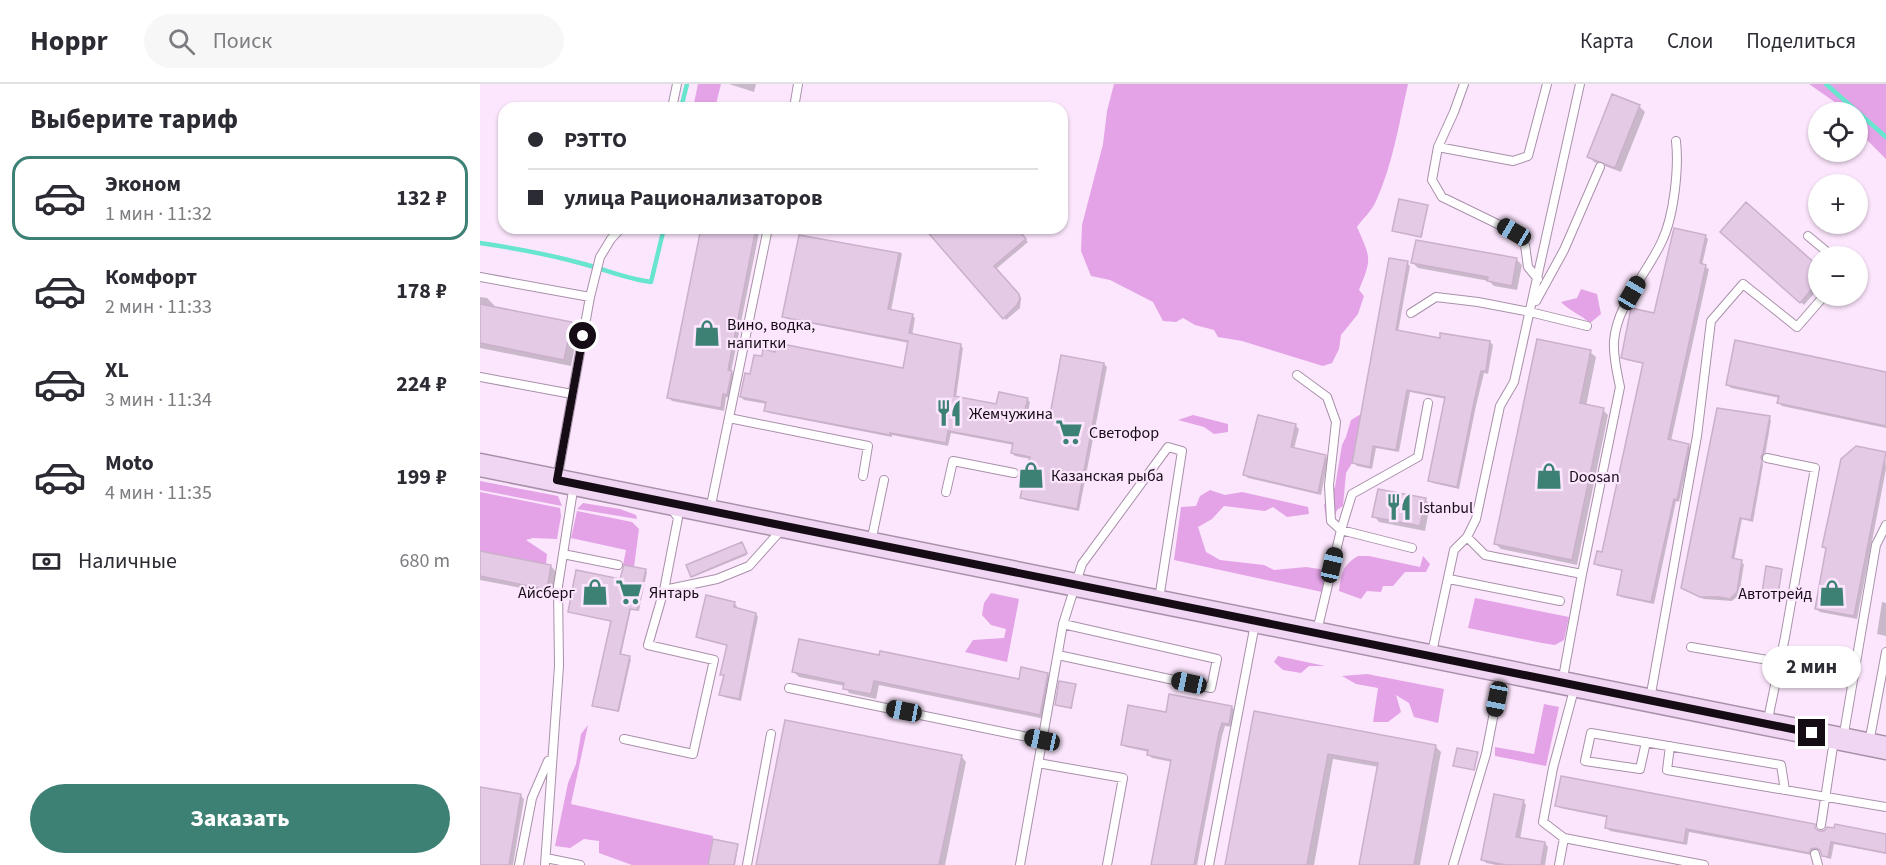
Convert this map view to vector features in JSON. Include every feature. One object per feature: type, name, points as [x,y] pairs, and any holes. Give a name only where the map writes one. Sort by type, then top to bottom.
[{"type":"main road","points":[[480,465],[1878,746]]},
{"type":"lane","points":[[673,102],[677,84]]},
{"type":"lane","points":[[795,102],[798,84]]},
{"type":"lane","points":[[1464,84],[1454,112],[1437,147],[1432,180],[1442,197],[1514,232],[1525,245],[1528,267],[1538,279]]},
{"type":"lane","points":[[1437,147],[1513,161],[1528,156],[1547,84]]},
{"type":"lane","points":[[1430,657],[1454,550],[1467,537],[1476,519],[1500,406],[1514,382],[1580,84]]},
{"type":"lane","points":[[1676,141],[1678,162],[1668,226],[1662,242],[1623,309],[1614,340],[1620,387],[1582,574],[1569,685],[1543,822],[1564,838],[1704,865]]},
{"type":"lane","points":[[1530,312],[1564,250],[1599,167]]},
{"type":"lane","points":[[580,865],[545,862],[559,666],[558,586],[563,554],[565,482],[572,394],[600,257],[616,234]]},
{"type":"lane","points":[[710,511],[767,234]]},
{"type":"lane","points":[[1808,236],[1820,246]]},
{"type":"lane","points":[[480,277],[590,297]]},
{"type":"lane","points":[[1650,700],[1697,436],[1711,321],[1743,284],[1797,327],[1815,306]]},
{"type":"lane","points":[[1411,313],[1436,297],[1478,302],[1587,326]]},
{"type":"lane","points":[[1297,375],[1327,397],[1336,423],[1329,485],[1331,521],[1341,530],[1412,548]]},
{"type":"lane","points":[[480,377],[572,394]]},
{"type":"lane","points":[[1317,634],[1341,530],[1352,494],[1418,457],[1428,403]]},
{"type":"lane","points":[[729,418],[868,446],[863,476]]},
{"type":"lane","points":[[1020,865],[1063,624],[1074,585],[1082,564],[1098,539],[1168,447],[1182,451],[1158,603]]},
{"type":"lane","points":[[1766,724],[1780,662],[1815,468],[1767,458]]},
{"type":"lane","points":[[946,492],[953,461],[1014,473]]},
{"type":"lane","points":[[871,543],[884,480]]},
{"type":"lane","points":[[624,738],[693,754],[714,660],[648,645],[664,590],[678,518],[668,502]]},
{"type":"lane","points":[[1821,825],[1876,545],[1886,525]]},
{"type":"lane","points":[[664,590],[717,579],[749,566],[784,526]]},
{"type":"lane","points":[[1467,537],[1485,555],[1582,574]]},
{"type":"lane","points":[[563,554],[618,565]]},
{"type":"lane","points":[[1449,579],[1560,602]]},
{"type":"lane","points":[[1209,865],[1255,622]]},
{"type":"lane","points":[[1058,655],[1211,688],[1217,658],[1063,624]]},
{"type":"lane","points":[[1691,647],[1780,662]]},
{"type":"lane","points":[[1878,746],[1886,652]]},
{"type":"lane","points":[[1453,865],[1486,754],[1502,671]]},
{"type":"lane","points":[[789,688],[1042,740]]},
{"type":"lane","points":[[1646,742],[1640,769],[1586,761],[1591,733],[1646,742],[1670,746],[1781,765],[1785,790]]},
{"type":"lane","points":[[747,865],[771,734]]},
{"type":"lane","points":[[1670,746],[1667,770],[1886,807]]},
{"type":"lane","points":[[519,865],[532,798],[551,755]]},
{"type":"lane","points":[[1038,763],[1123,778],[1107,865]]},
{"type":"lane","points":[[1559,865],[1564,838]]},
{"type":"lane","points":[[1815,854],[1818,865]]},
{"type":"shaded area","points":[[698,84],[721,84],[716,102],[694,102]]},
{"type":"shaded area","points":[[1114,84],[1408,84],[1387,173],[1376,201],[1357,227],[1368,258],[1359,290],[1364,296],[1358,314],[1341,335],[1339,349],[1332,363],[1323,366],[1242,341],[1218,337],[1214,330],[1195,325],[1183,318],[1176,322],[1163,321],[1153,302],[1110,280],[1091,276],[1081,251],[1082,225],[1103,144],[1107,111]]},
{"type":"shaded area","points":[[1809,84],[1886,84],[1886,159],[1868,141],[1868,102],[1835,102]]},
{"type":"shaded area","points":[[1581,289],[1597,294],[1601,314],[1590,323],[1561,302],[1577,298]]},
{"type":"shaded area","points":[[1361,414],[1352,463],[1346,473],[1343,506],[1337,510],[1334,518],[1326,517],[1324,505],[1335,487],[1342,445],[1351,420]]},
{"type":"shaded area","points":[[1193,415],[1228,424],[1228,432],[1214,434],[1204,427],[1178,420]]},
{"type":"shaded area","points":[[480,481],[558,496],[562,506],[480,490]]},
{"type":"shaded area","points":[[1210,490],[1225,495],[1242,492],[1308,507],[1309,514],[1287,517],[1273,507],[1265,511],[1224,506],[1212,519],[1198,527],[1206,552],[1220,560],[1264,565],[1274,570],[1306,567],[1326,570],[1322,592],[1174,560],[1181,507],[1196,506],[1200,496]]},
{"type":"shaded area","points":[[480,492],[560,508],[557,539],[526,540],[547,554],[546,564],[480,551]]},
{"type":"shaded area","points":[[583,503],[620,509],[636,515],[637,519],[577,509]]},
{"type":"shaded area","points":[[577,511],[632,522],[639,529],[634,567],[623,565],[626,550],[571,538]]},
{"type":"shaded area","points":[[1358,556],[1369,556],[1420,567],[1423,556],[1430,564],[1426,572],[1405,572],[1393,586],[1383,586],[1381,592],[1367,591],[1361,599],[1339,591],[1343,571]]},
{"type":"shaded area","points":[[991,593],[1019,599],[1007,662],[965,652],[973,640],[1004,638],[1006,629],[991,625],[982,615],[984,603]]},
{"type":"shaded area","points":[[1475,598],[1569,617],[1564,640],[1555,645],[1468,628]]},
{"type":"shaded area","points":[[1278,656],[1325,666],[1309,666],[1301,673],[1283,670],[1274,662]]},
{"type":"shaded area","points":[[1367,674],[1444,689],[1438,723],[1414,717],[1409,703],[1396,695],[1401,712],[1388,722],[1373,722],[1378,688],[1356,684],[1342,676]]},
{"type":"shaded area","points":[[1544,704],[1559,707],[1546,766],[1495,756],[1495,747],[1534,754]]},
{"type":"shaded area","points":[[588,725],[571,804],[713,836],[708,865],[632,865],[599,853],[599,841],[584,839],[570,848],[555,846],[568,783],[576,764],[581,734]]},
{"type":"building","points":[[1612,94],[1640,105],[1615,168],[1587,157]]},
{"type":"building","points":[[1399,199],[1428,205],[1421,237],[1392,231]]},
{"type":"building","points":[[1746,202],[1808,257],[1808,294],[1800,303],[1720,232]]},
{"type":"building","points":[[1674,228],[1706,235],[1700,263],[1706,265],[1668,439],[1689,444],[1651,602],[1617,595],[1622,570],[1594,564],[1597,551],[1602,552],[1643,363],[1621,358],[1631,308],[1654,313]]},
{"type":"building","name":"Вино, водка, напитки","points":[[700,234],[755,234],[728,370],[732,371],[727,395],[723,394],[721,408],[667,398]]},
{"type":"building","points":[[929,234],[1022,234],[1026,239],[994,266],[1019,294],[1020,299],[1003,319]]},
{"type":"building","points":[[799,235],[899,253],[888,309],[913,314],[909,333],[961,344],[954,396],[996,404],[999,392],[1028,398],[1025,410],[1050,415],[1061,355],[1104,363],[1077,509],[1020,498],[1030,457],[1011,453],[1013,443],[948,431],[946,443],[890,433],[890,435],[764,411],[766,402],[740,397],[745,373],[750,374],[754,355],[762,356],[763,349],[775,352],[777,343],[903,368],[908,341],[782,317]]},
{"type":"building","points":[[1416,240],[1517,258],[1512,286],[1487,281],[1488,277],[1411,263]]},
{"type":"building","points":[[1389,258],[1408,261],[1396,330],[1440,338],[1440,333],[1490,341],[1486,371],[1481,371],[1457,487],[1428,481],[1445,397],[1407,390],[1396,450],[1373,446],[1370,467],[1352,463]]},
{"type":"building","points":[[480,304],[572,322],[564,360],[480,343]]},
{"type":"building","name":"Doosan","points":[[1537,339],[1591,350],[1580,403],[1604,408],[1572,560],[1494,544]]},
{"type":"building","points":[[1735,340],[1886,372],[1886,426],[1777,403],[1779,396],[1726,385]]},
{"type":"building","points":[[1717,408],[1770,416],[1751,520],[1740,518],[1732,558],[1742,560],[1737,592],[1730,599],[1700,597],[1681,588]]},
{"type":"building","points":[[1258,415],[1296,424],[1291,447],[1326,455],[1318,493],[1243,475]]},
{"type":"building","points":[[1856,446],[1886,452],[1854,616],[1815,609],[1826,548],[1822,547],[1841,459]]},
{"type":"building","name":"Istanbul","points":[[1378,489],[1426,498],[1420,526],[1372,517]]},
{"type":"building","points":[[742,542],[747,553],[691,577],[686,565]]},
{"type":"building","points":[[480,551],[551,565],[547,590],[480,576]]},
{"type":"building","points":[[624,565],[646,569],[637,610],[630,609],[620,654],[630,656],[618,711],[592,706],[611,621],[568,612],[576,570],[620,579]]},
{"type":"building","points":[[1766,566],[1782,569],[1778,595],[1762,593]]},
{"type":"building","points":[[706,595],[735,602],[734,607],[756,613],[739,699],[719,695],[724,675],[720,675],[727,645],[696,637]]},
{"type":"building","points":[[799,639],[879,655],[880,651],[1019,679],[1021,667],[1048,673],[1040,715],[874,681],[871,694],[843,689],[844,683],[792,672]]},
{"type":"building","points":[[1059,681],[1076,684],[1071,708],[1055,705]]},
{"type":"building","points":[[1169,694],[1232,706],[1229,724],[1222,723],[1219,732],[1194,865],[1151,865],[1171,760],[1147,755],[1148,750],[1121,745],[1128,705],[1166,712]]},
{"type":"building","points":[[1254,711],[1436,745],[1414,865],[1359,865],[1378,763],[1328,754],[1307,865],[1225,865]]},
{"type":"building","points":[[785,720],[962,755],[939,865],[756,865]]},
{"type":"building","points":[[1457,748],[1478,752],[1474,770],[1453,766]]},
{"type":"building","points":[[1561,776],[1815,824],[1815,828],[1819,831],[1824,831],[1827,827],[1834,828],[1835,824],[1886,834],[1886,853],[1831,842],[1828,857],[1822,856],[1820,850],[1816,848],[1811,849],[1809,853],[1686,829],[1684,843],[1605,828],[1607,816],[1555,806]]},
{"type":"building","points":[[480,787],[521,794],[509,865],[480,865]]},
{"type":"building","points":[[1494,794],[1524,800],[1516,837],[1545,842],[1541,865],[1506,865],[1481,860]]},
{"type":"building","points":[[713,839],[738,844],[734,865],[708,865]]},
{"type":"waterway","points":[[682,102],[687,84]]},
{"type":"waterway","points":[[1826,84],[1886,137]]},
{"type":"waterway","points":[[480,243],[555,257],[651,282],[663,234]]},
{"type":"place","name":"Вино, водка, напитки","points":[[707,333]]},
{"type":"place","name":"Жемчужина","points":[[949,413]]},
{"type":"place","name":"Светофор","points":[[1069,432]]},
{"type":"place","name":"Казанская рыба","points":[[1031,475]]},
{"type":"place","name":"Doosan","points":[[1549,476]]},
{"type":"place","name":"Istanbul","points":[[1399,507]]},
{"type":"place","name":"Айсберг","points":[[595,592]]},
{"type":"place","name":"Янтарь","points":[[629,592]]},
{"type":"place","name":"Автотрейд","points":[[1832,593]]},
{"type":"route","points":[[583,336],[557,480],[1812,733]]}]
